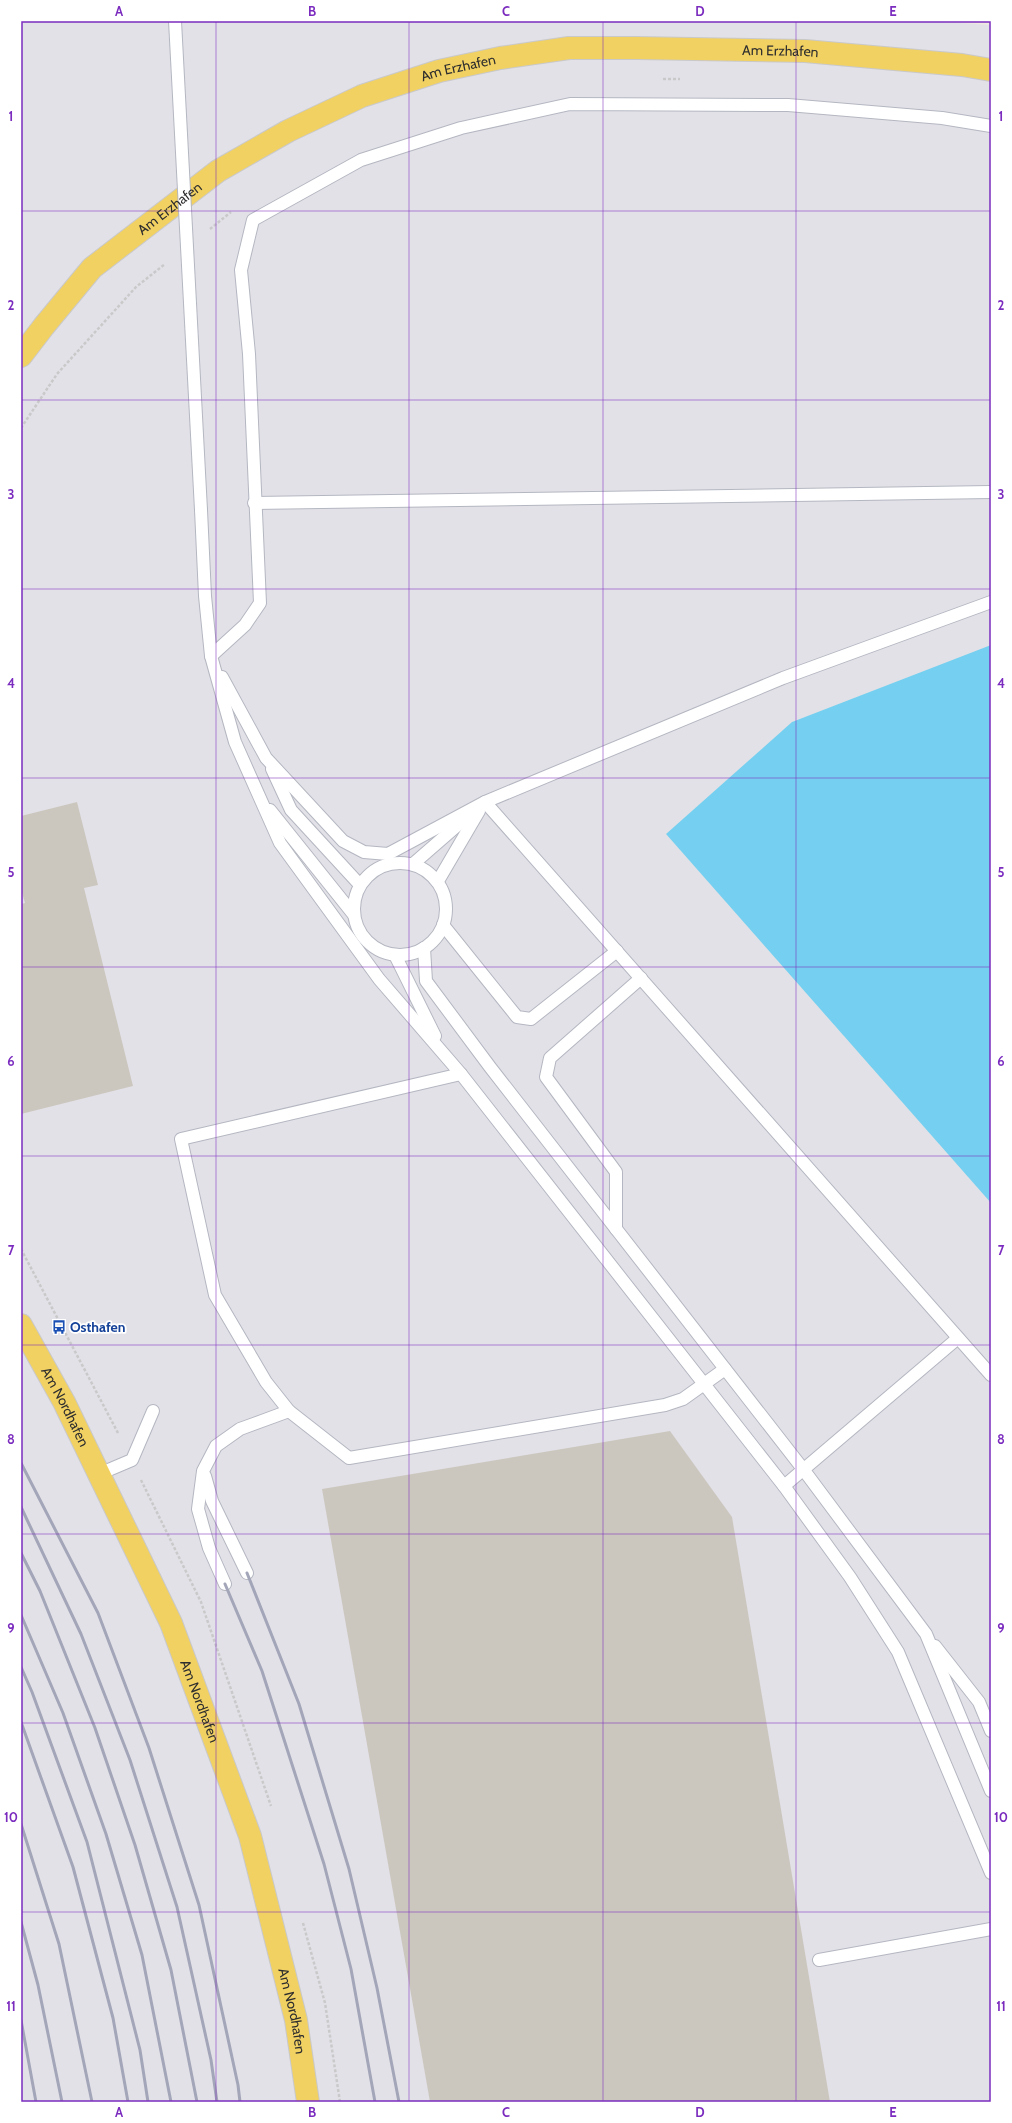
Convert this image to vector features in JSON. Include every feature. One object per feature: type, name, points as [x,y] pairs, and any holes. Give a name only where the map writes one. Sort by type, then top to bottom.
[{"type":"main road","name":"Am Erzhafen","points":[[21,356],[92,268],[218,171],[288,131],[362,96],[439,71],[500,58],[569,48],[805,51],[962,65],[991,70]]},
{"type":"main road","name":"Am Nordhafen","points":[[21,1325],[64,1402],[171,1623],[250,1836],[296,2020],[308,2102]]},
{"type":"lane","points":[[175,21],[205,596],[211,656],[235,742],[257,793],[280,843],[379,979],[461,1074],[784,1486],[850,1577],[898,1652],[991,1873]]},
{"type":"lane","points":[[211,656],[245,625],[260,602],[254,503],[249,354],[241,270],[253,220],[361,160],[461,128],[570,104],[788,105],[942,118],[991,126]]},
{"type":"lane","points":[[254,503],[991,492]]},
{"type":"lane","points":[[266,758],[343,841],[364,852],[388,854],[485,802],[783,678],[991,602]]},
{"type":"lane","points":[[211,656],[266,758],[291,810],[360,885]]},
{"type":"lane","points":[[257,793],[354,915],[359,930],[368,942],[380,951],[395,955],[410,954],[424,948],[436,938],[443,925],[446,910],[444,895],[438,881],[427,870],[413,864],[398,862],[383,865],[370,873],[360,885],[355,900],[354,915]]},
{"type":"lane","points":[[413,864],[485,802]]},
{"type":"lane","points":[[438,881],[485,802]]},
{"type":"lane","points":[[485,802],[991,1376]]},
{"type":"lane","points":[[443,925],[517,1018],[531,1020],[617,951]]},
{"type":"lane","points":[[424,948],[426,981],[616,1229],[803,1469],[926,1634],[979,1702],[991,1731]]},
{"type":"lane","points":[[395,955],[442,1052]]},
{"type":"lane","points":[[616,1229],[616,1172],[546,1077],[550,1058],[641,978]]},
{"type":"lane","points":[[461,1074],[182,1139],[215,1295],[266,1382],[289,1411],[349,1458],[665,1405],[683,1399],[725,1369]]},
{"type":"lane","points":[[784,1486],[958,1338]]},
{"type":"lane","points":[[99,1474],[132,1460],[154,1411]]},
{"type":"lane","points":[[225,1584],[209,1548],[198,1509],[203,1472],[216,1446],[240,1429],[289,1411]]},
{"type":"lane","points":[[203,1472],[212,1501],[247,1573]]},
{"type":"lane","points":[[926,1634],[991,1791]]},
{"type":"lane","points":[[819,1960],[991,1929]]},
{"type":"path","points":[[660,79],[684,79]]},
{"type":"path","points":[[208,230],[238,208]]},
{"type":"path","points":[[21,428],[57,374],[136,287],[166,263]]},
{"type":"shaded area","points":[[21,21],[928,21],[991,25],[991,645],[792,722],[666,834],[991,1203],[991,2102],[21,2102]]},
{"type":"water","points":[[991,645],[991,1203],[666,834],[792,722]]},
{"type":"building","points":[[77,802],[98,885],[84,888],[133,1086],[21,1114],[21,904],[25,903],[21,889],[21,816]]},
{"type":"building","points":[[670,1431],[732,1517],[830,2102],[430,2102],[322,1489]]},
{"type":"railway","points":[[21,1463],[98,1613],[149,1748],[199,1905],[238,2085],[240,2102]]},
{"type":"railway","points":[[21,1507],[81,1634],[130,1760],[177,1907],[211,2060],[217,2102]]},
{"type":"railway","points":[[21,1553],[40,1591],[95,1728],[135,1845],[171,1970],[197,2102]]},
{"type":"railway","points":[[247,1573],[299,1704],[349,1869],[377,1988],[399,2102]]},
{"type":"railway","points":[[225,1584],[262,1671],[324,1864],[351,1969],[375,2102]]},
{"type":"railway","points":[[21,1615],[63,1713],[106,1834],[142,1955],[171,2102]]},
{"type":"railway","points":[[21,1667],[32,1692],[87,1842],[140,2050],[148,2102]]},
{"type":"railway","points":[[21,1722],[73,1867],[113,2018],[128,2102]]},
{"type":"railway","points":[[21,1824],[59,1944],[92,2102]]},
{"type":"railway","points":[[21,1922],[38,1985],[62,2102]]},
{"type":"railway","points":[[21,2020],[36,2102]]},
{"type":"place","name":"Osthafen","points":[[59,1327]]}]
